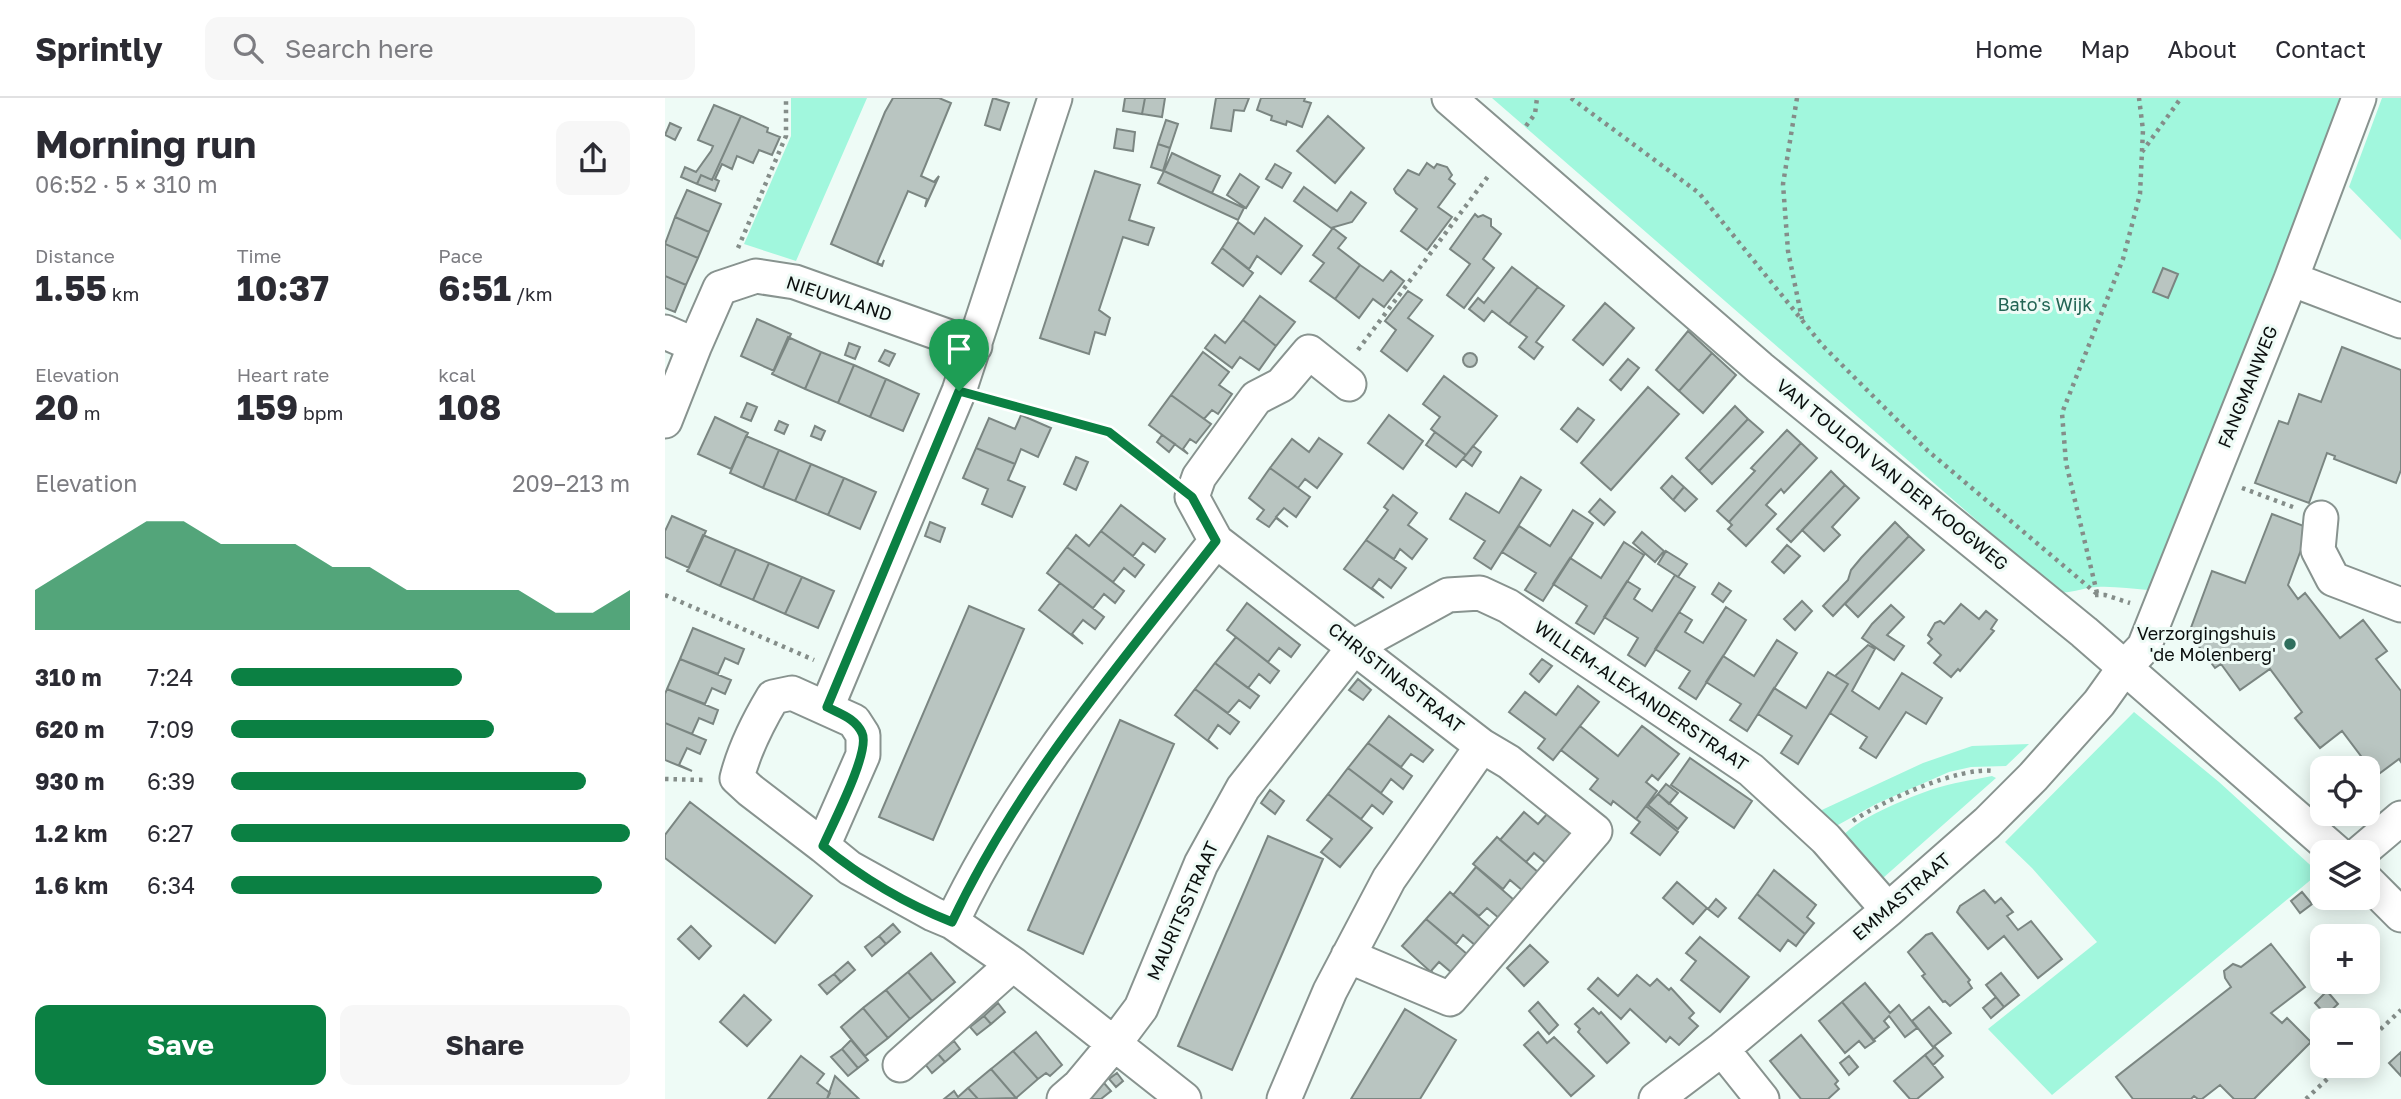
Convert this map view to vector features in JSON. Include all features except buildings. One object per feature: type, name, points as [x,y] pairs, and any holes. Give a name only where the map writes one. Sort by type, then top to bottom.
[{"type":"street","points":[[827,707],[959,391],[1055,98]]},
{"type":"street","name":"VAN TOULON VAN DER KOOGWEG","points":[[1448,98],[1760,368],[2084,632],[2322,840]]},
{"type":"street","name":"FANGMANWEG","points":[[2124,668],[2144,647],[2291,279],[2359,98]]},
{"type":"street","name":"NIEUWLAND","points":[[720,288],[756,276],[795,282],[975,346]]},
{"type":"street","points":[[2291,279],[2401,321]]},
{"type":"street","points":[[665,421],[680,339],[720,288]]},
{"type":"street","points":[[1192,497],[1199,477],[1257,398],[1281,385],[1309,352],[1344,380]]},
{"type":"street","name":"CHRISTINASTRAAT","points":[[1192,497],[1216,541],[1482,746],[1509,762],[1595,831],[1450,999],[1348,956]]},
{"type":"street","points":[[2321,518],[2318,550],[2333,579],[2401,605]]},
{"type":"street","points":[[952,922],[969,886],[1024,792],[1060,739],[1216,541]]},
{"type":"street","name":"WILLEM-ALEXANDERSTRAAT","points":[[1355,646],[1448,595],[1481,593],[1508,606],[1751,770],[1826,839],[1888,910]]},
{"type":"street","name":"MAURITSSTRAAT","points":[[1064,1099],[1079,1086],[1141,1008],[1201,864],[1243,788],[1355,646]]},
{"type":"street","name":"EMMASTRAAT","points":[[1655,1099],[1722,1049],[1987,823],[2033,777],[2099,703],[2124,668]]},
{"type":"street","points":[[823,846],[863,755],[863,735],[854,721],[827,707],[792,693],[773,697],[752,737],[737,778],[850,868],[933,915],[952,922],[1013,964],[1184,1099]]},
{"type":"street","points":[[1284,1099],[1330,990],[1389,879],[1482,746]]},
{"type":"street","points":[[2375,840],[2401,818]]},
{"type":"street","points":[[2380,894],[2401,915]]},
{"type":"street","points":[[900,1065],[1013,964]]},
{"type":"street","points":[[1722,1049],[1762,1099]]},
{"type":"path","points":[[720,288],[786,136],[786,98]]},
{"type":"path","points":[[1571,98],[1699,193],[1823,346],[1928,451],[2097,594],[2066,463],[2063,413],[2123,259],[2140,194],[2143,130],[2139,98]]},
{"type":"path","points":[[1797,98],[1783,184],[1787,251],[1802,320]]},
{"type":"path","points":[[2141,152],[2181,98]]},
{"type":"path","points":[[1344,380],[1508,151]]},
{"type":"path","points":[[959,391],[1109,432],[1192,497]]},
{"type":"path","points":[[2212,477],[2321,518]]},
{"type":"path","points":[[665,595],[841,672]]},
{"type":"path","points":[[1826,839],[1862,815],[1947,776],[1981,769],[2033,777]]},
{"type":"path","points":[[665,779],[737,778]]},
{"type":"path","points":[[2380,1030],[2401,1010]]},
{"type":"path","points":[[2306,1099],[2328,1078]]},
{"type":"green space","points":[[791,98],[867,98],[796,261],[744,244],[791,136]]},
{"type":"green space","name":"Bato's Wijk","points":[[1492,98],[2346,98],[2154,584],[2148,590],[2092,587],[2059,592]]},
{"type":"green space","points":[[2382,98],[2401,98],[2401,240],[2349,187]]},
{"type":"green space","points":[[2134,712],[2219,782],[2310,865],[2310,880],[2052,1095],[1988,1029],[2097,942],[2032,868],[2005,842]]},
{"type":"green space","points":[[2029,744],[2006,766],[1971,767],[1949,772],[1876,804],[1827,831],[1811,815],[1923,763],[1972,746]]},
{"type":"green space","points":[[1992,776],[1996,778],[1883,878],[1874,878],[1839,841],[1868,817],[1896,803],[1940,787]]},
{"type":"place","name":"Verzorgingshuis 'de Molenberg'","points":[[2290,644]]},
{"type":"route","points":[[959,391],[1109,432],[1192,497],[1216,541],[1060,739],[1024,792],[969,886],[952,922],[933,915],[850,868],[823,846],[863,755],[863,735],[854,721],[827,707],[959,391]]}]
